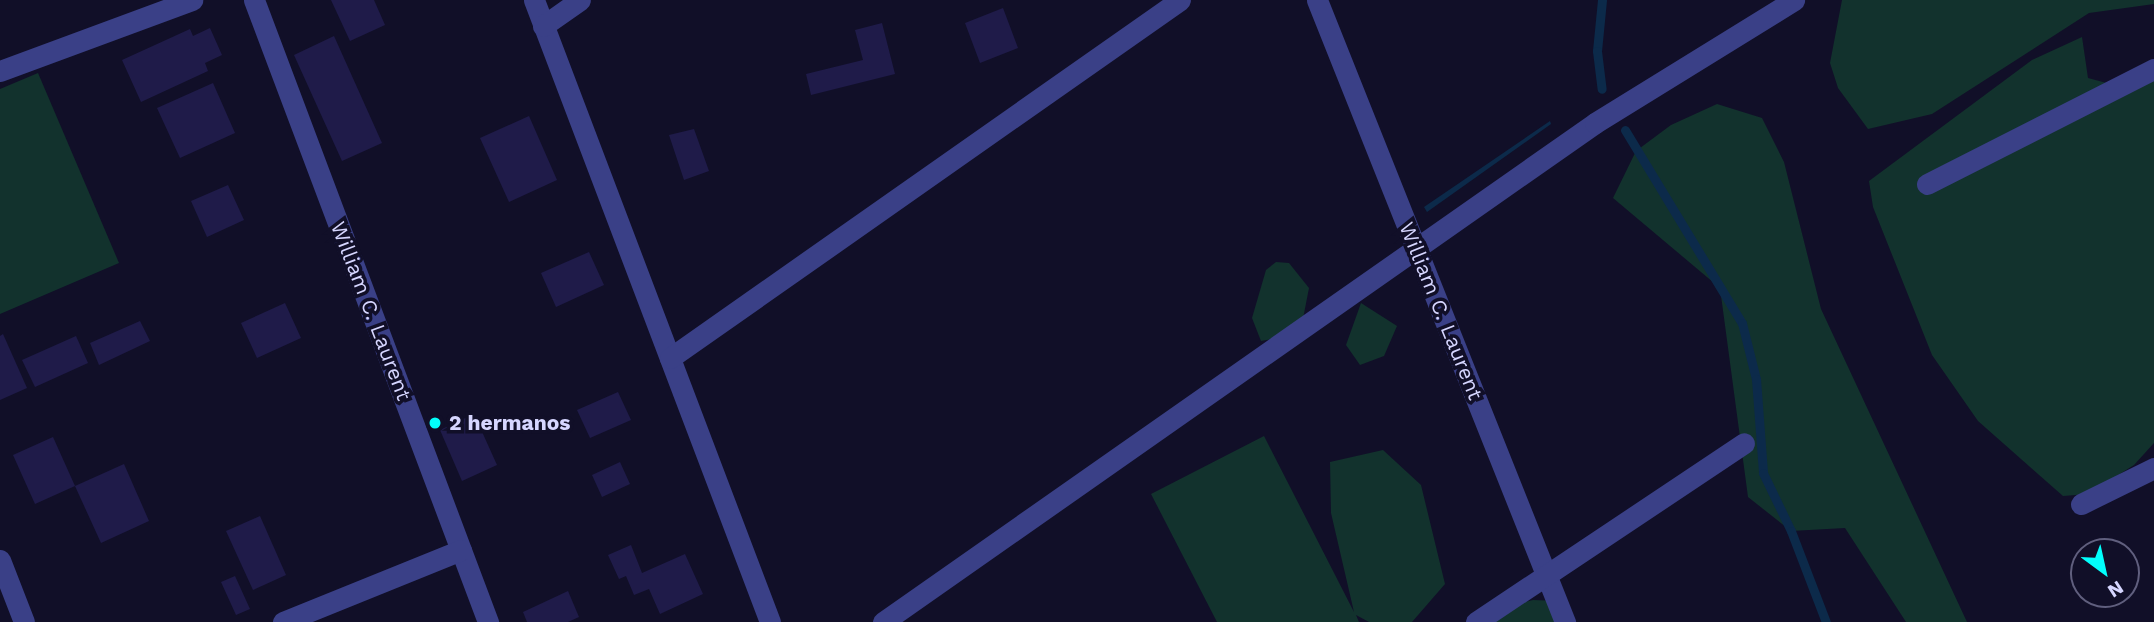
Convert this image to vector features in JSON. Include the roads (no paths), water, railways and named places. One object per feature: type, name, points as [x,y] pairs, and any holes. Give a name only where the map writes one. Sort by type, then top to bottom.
[{"type":"street","points":[[0,71],[192,0]]},
{"type":"street","name":"William C. Laurent","points":[[254,0],[488,622]]},
{"type":"street","points":[[534,0],[770,622]]},
{"type":"street","points":[[543,26],[580,0]]},
{"type":"street","points":[[670,358],[1180,0]]},
{"type":"street","name":"William C. Laurent","points":[[1317,0],[1565,622]]},
{"type":"street","points":[[883,622],[1418,251],[1595,123],[1794,0]]},
{"type":"street","points":[[1927,184],[2154,69]]},
{"type":"street","points":[[1476,622],[1744,443]]},
{"type":"street","points":[[2081,504],[2154,468]]},
{"type":"street","points":[[283,622],[461,550]]},
{"type":"street","points":[[0,561],[24,622]]},
{"type":"water","points":[[1550,121],[1551,124],[1427,212],[1424,207]]},
{"type":"waterway","points":[[1602,0],[1597,51],[1602,89]]},
{"type":"waterway","points":[[1625,130],[1742,323],[1756,379],[1763,473],[1791,531],[1826,622]]},
{"type":"place","name":"2 hermanos","points":[[435,423]]}]
